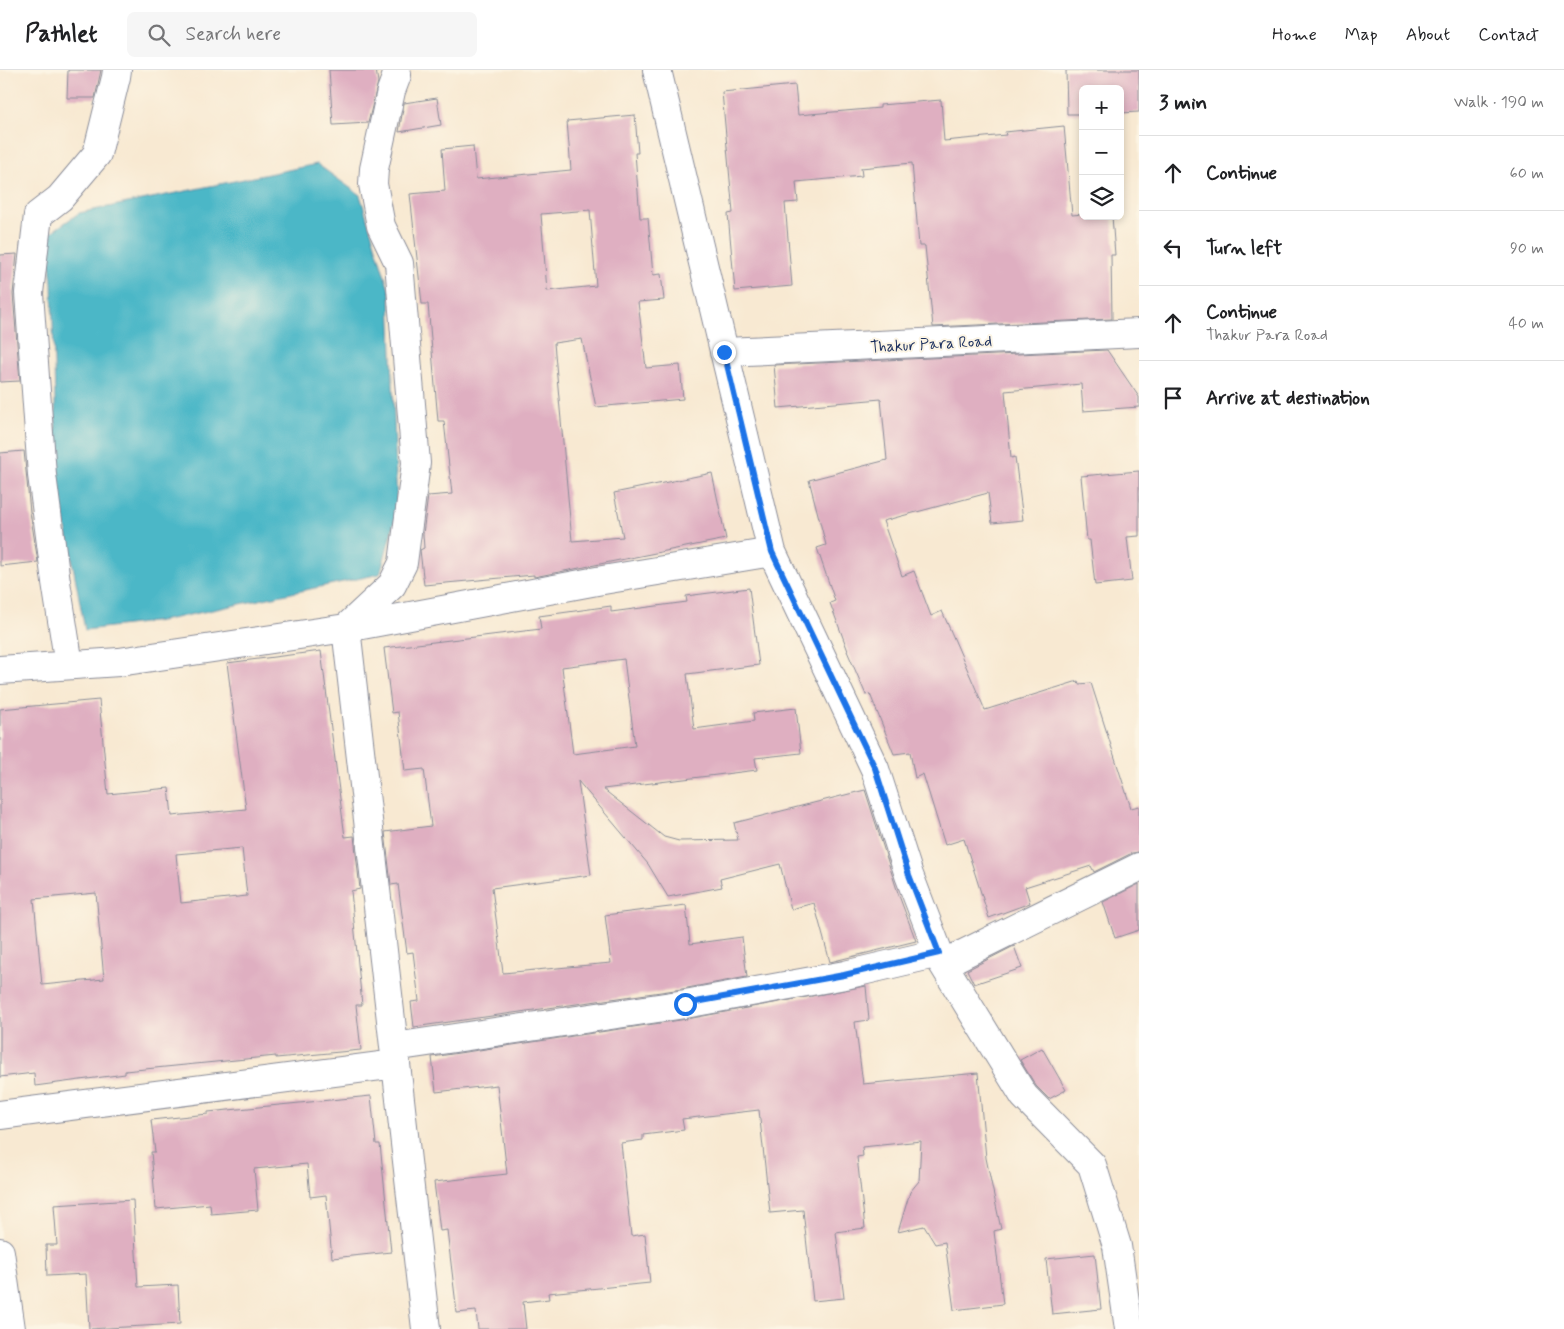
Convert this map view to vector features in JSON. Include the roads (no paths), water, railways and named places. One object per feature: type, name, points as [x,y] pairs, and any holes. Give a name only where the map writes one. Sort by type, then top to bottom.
[{"type":"street","points":[[69,665],[42,474],[29,293],[38,215],[60,198],[97,154],[117,70]]},
{"type":"street","points":[[346,628],[392,585],[402,563],[416,463],[399,263],[381,226],[373,184],[374,169],[396,70]]},
{"type":"street","points":[[657,70],[772,552],[875,768],[909,875],[941,958],[1024,1096],[1092,1165],[1117,1246],[1129,1329]]},
{"type":"street","name":"Thakur Para Road","points":[[724,352],[1139,333]]},
{"type":"street","points":[[0,670],[119,662],[346,628],[597,581],[772,552]]},
{"type":"street","points":[[346,628],[426,1329]]},
{"type":"street","points":[[0,1115],[395,1056],[941,958],[1139,867]]},
{"type":"street","points":[[0,1252],[11,1329]]},
{"type":"water","points":[[317,164],[360,195],[390,293],[397,512],[380,574],[161,621],[85,630],[57,479],[52,283],[47,235],[79,213]]}]
